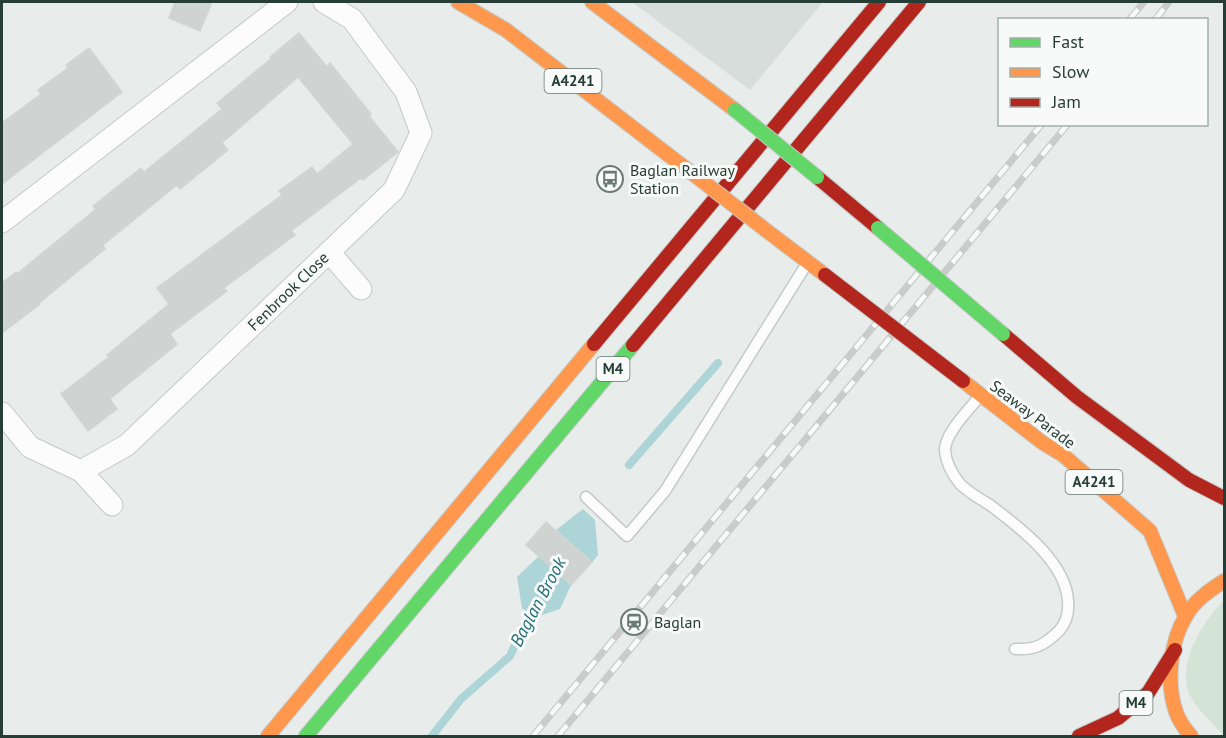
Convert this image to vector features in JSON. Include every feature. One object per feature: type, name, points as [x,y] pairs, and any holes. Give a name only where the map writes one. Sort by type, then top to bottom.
[{"type":"main road","name":"A4241","points":[[458,2],[506,30],[808,262]]},
{"type":"main road","points":[[592,2],[735,110],[1077,397],[1189,480],[1224,498]]},
{"type":"main road","name":"M4","points":[[268,736],[879,2]]},
{"type":"main road","name":"M4","points":[[306,736],[920,2]]},
{"type":"main road","name":"Seaway Parade","points":[[808,262],[1043,443],[1063,455],[1150,531],[1185,616]]},
{"type":"main road","points":[[1191,736],[1176,715],[1170,685],[1175,650],[1185,616],[1213,587],[1224,580]]},
{"type":"main road","name":"M4","points":[[1079,736],[1118,718],[1148,693],[1175,650]]},
{"type":"street","points":[[2,222],[287,2]]},
{"type":"street","name":"Fenbrook Close","points":[[81,471],[127,445],[394,190],[421,133],[406,92],[352,19],[324,2]]},
{"type":"street","points":[[329,252],[361,289]]},
{"type":"street","points":[[2,413],[30,447],[81,471],[112,505]]},
{"type":"lane","points":[[586,497],[627,536],[665,491],[808,262]]},
{"type":"lane","points":[[981,395],[948,436],[945,450],[951,470],[961,484],[1036,544],[1059,572],[1068,591],[1069,610],[1062,627],[1048,641],[1031,650],[1015,649]]},
{"type":"shaded area","points":[[632,2],[823,2],[750,90]]},
{"type":"green space","points":[[1224,601],[1224,736],[1191,697],[1186,672],[1193,645],[1207,620]]},
{"type":"water","points":[[583,509],[595,520],[598,555],[592,562],[556,530]]},
{"type":"water","points":[[539,556],[571,585],[560,609],[533,618],[522,608],[517,577]]},
{"type":"building","points":[[175,2],[212,2],[200,31],[169,18]]},
{"type":"building","points":[[299,33],[327,67],[330,63],[398,152],[291,231],[295,235],[224,288],[227,291],[170,334],[177,344],[110,399],[117,409],[88,431],[61,394],[109,357],[107,355],[169,304],[157,288],[282,195],[279,191],[312,167],[317,174],[353,144],[298,77],[222,143],[228,150],[180,189],[177,185],[103,245],[105,249],[40,304],[2,333],[2,283],[16,272],[17,274],[96,209],[93,206],[141,168],[144,172],[222,109],[217,103]]},
{"type":"building","points":[[89,48],[122,92],[2,184],[2,123],[41,94],[38,90],[68,68],[66,65]]},
{"type":"building","points":[[546,522],[592,562],[571,585],[526,545]]},
{"type":"waterway","name":"Baglan Brook","points":[[629,465],[718,363]]},
{"type":"waterway","name":"Baglan Brook","points":[[432,736],[461,699],[510,656],[532,607]]},
{"type":"railway","points":[[1131,18],[1144,2]]},
{"type":"railway","points":[[1157,18],[1169,2]]},
{"type":"railway","points":[[533,736],[1040,126]]},
{"type":"railway","points":[[558,736],[1066,126]]},
{"type":"traffic: fast","points":[[735,110],[817,177]]},
{"type":"traffic: fast","points":[[878,228],[1003,334]]},
{"type":"traffic: fast","points":[[306,736],[633,345]]},
{"type":"traffic: slow","points":[[458,2],[506,30],[684,167]]},
{"type":"traffic: slow","points":[[592,2],[735,110]]},
{"type":"traffic: slow","points":[[684,167],[767,231]]},
{"type":"traffic: slow","points":[[767,231],[825,275]]},
{"type":"traffic: slow","points":[[268,736],[594,344]]},
{"type":"traffic: slow","points":[[963,381],[1043,443],[1063,455],[1150,531],[1185,616]]},
{"type":"traffic: slow","points":[[1191,736],[1179,719],[1173,701],[1171,689],[1173,650],[1181,626],[1193,605],[1224,581]]},
{"type":"traffic: jam","points":[[594,344],[879,2]]},
{"type":"traffic: jam","points":[[633,345],[919,2]]},
{"type":"traffic: jam","points":[[817,177],[878,228]]},
{"type":"traffic: jam","points":[[825,275],[963,381]]},
{"type":"traffic: jam","points":[[1003,334],[1077,397],[1189,480],[1224,498]]},
{"type":"traffic: jam","points":[[1079,736],[1118,718],[1148,693],[1175,650]]},
{"type":"place","name":"Baglan Railway Station","points":[[610,179]]},
{"type":"place","name":"Baglan","points":[[634,622]]}]
